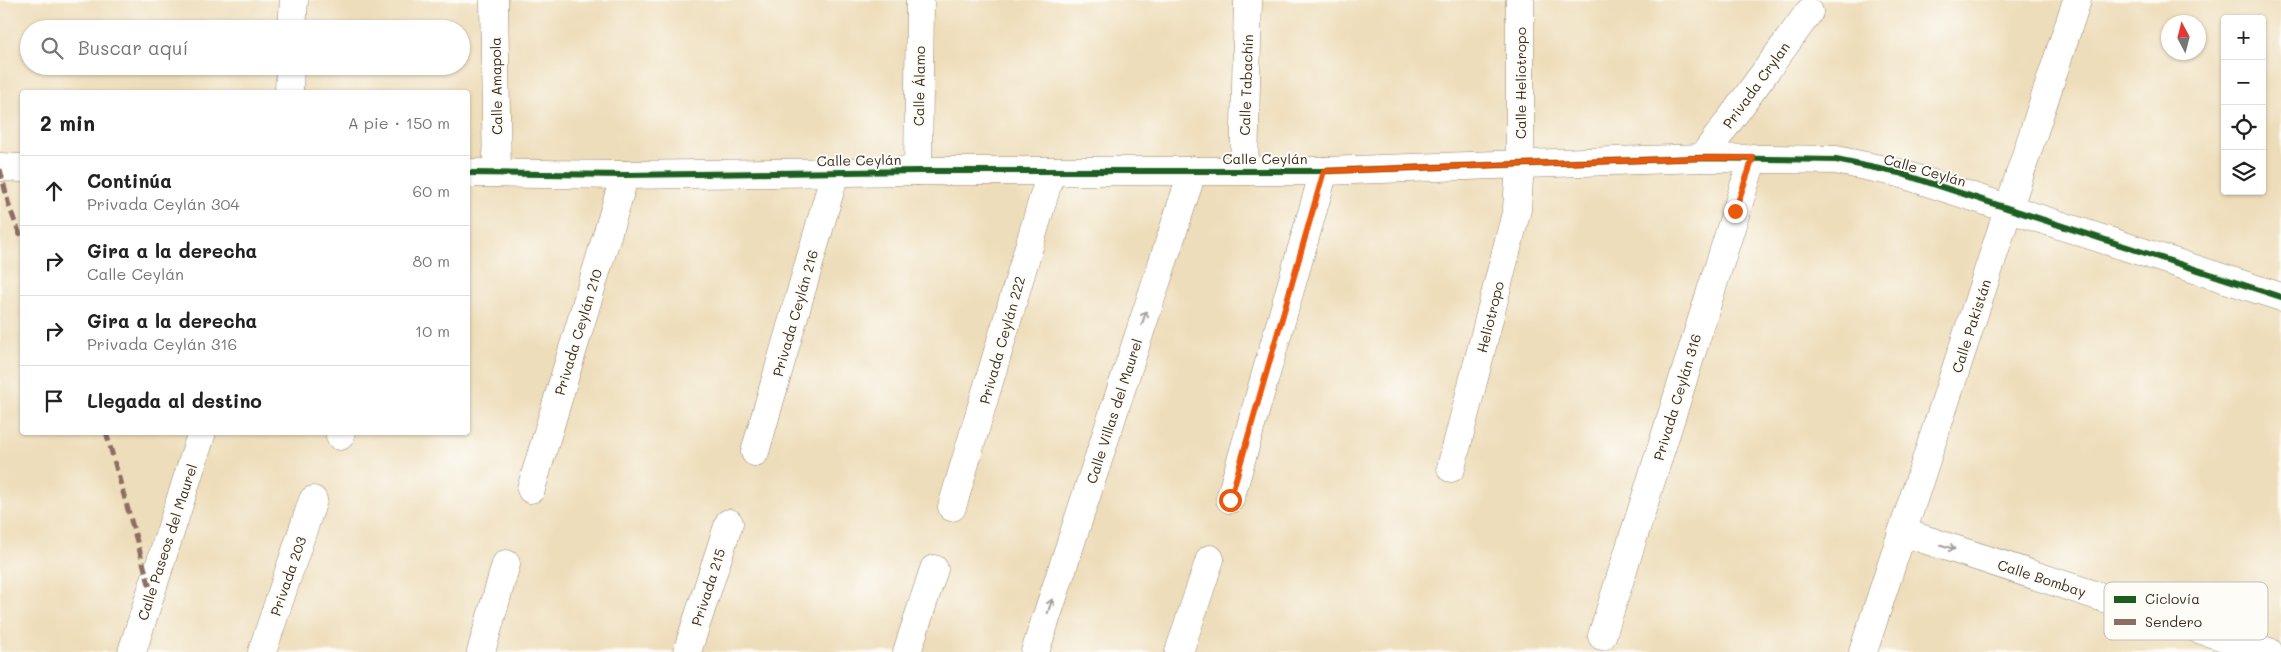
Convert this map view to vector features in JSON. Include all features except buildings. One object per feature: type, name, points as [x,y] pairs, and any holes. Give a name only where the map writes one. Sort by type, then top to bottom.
[{"type":"street","points":[[293,20],[294,0]]},
{"type":"street","name":"Calle Amapola","points":[[494,0],[497,173]]},
{"type":"street","name":"Calle Álamo","points":[[918,171],[920,0]]},
{"type":"street","name":"Calle Tabachín","points":[[1244,170],[1248,0]]},
{"type":"street","name":"Calle Heliotropo","points":[[1520,0],[1520,166]]},
{"type":"street","name":"Calle Pakistán","points":[[1863,652],[2010,209],[2077,0]]},
{"type":"street","name":"Privada Crylan","points":[[1702,158],[1809,12]]},
{"type":"street","points":[[288,90],[289,75]]},
{"type":"street","name":"Calle Ceylán","points":[[470,173],[625,175],[918,171],[1324,171],[1520,166],[1702,158],[1836,160],[1899,173],[2281,297]]},
{"type":"street","name":"Privada Ceylán 316","points":[[1602,636],[1753,158]]},
{"type":"street","name":"Heliotropo","points":[[1451,468],[1517,208],[1520,166]]},
{"type":"street","points":[[0,167],[20,168]]},
{"type":"street","name":"Calle Villas del Maurel","points":[[1035,652],[1193,170]]},
{"type":"street","points":[[1230,500],[1324,171]]},
{"type":"street","name":"Privada Ceylán 222","points":[[952,507],[1051,172]]},
{"type":"street","name":"Privada Ceylán 216","points":[[755,452],[834,173]]},
{"type":"street","name":"Privada Ceylán 210","points":[[531,489],[625,175]]},
{"type":"street","name":"Calle Paseos del Maurel","points":[[132,652],[201,435]]},
{"type":"street","name":"Privada 203","points":[[262,652],[313,500]]},
{"type":"street","name":"Privada 215","points":[[687,652],[729,522]]},
{"type":"street","name":"Calle Bombay","points":[[1902,532],[2104,598]]},
{"type":"street","points":[[1179,652],[1210,558]]},
{"type":"street","points":[[481,652],[506,564]]},
{"type":"street","points":[[907,652],[934,569]]},
{"type":"street","name":"Calle Bombay","points":[[2232,640],[2269,652]]},
{"type":"marked path","points":[[0,169],[9,206],[20,235]]},
{"type":"marked path","points":[[107,435],[151,591]]},
{"type":"cycle path","points":[[470,173],[625,175],[918,171],[1324,171],[1702,158],[1836,160],[1899,173],[2281,297]]},
{"type":"route","points":[[1230,500],[1324,171],[1520,166],[1702,158],[1753,158],[1735,211]]}]
